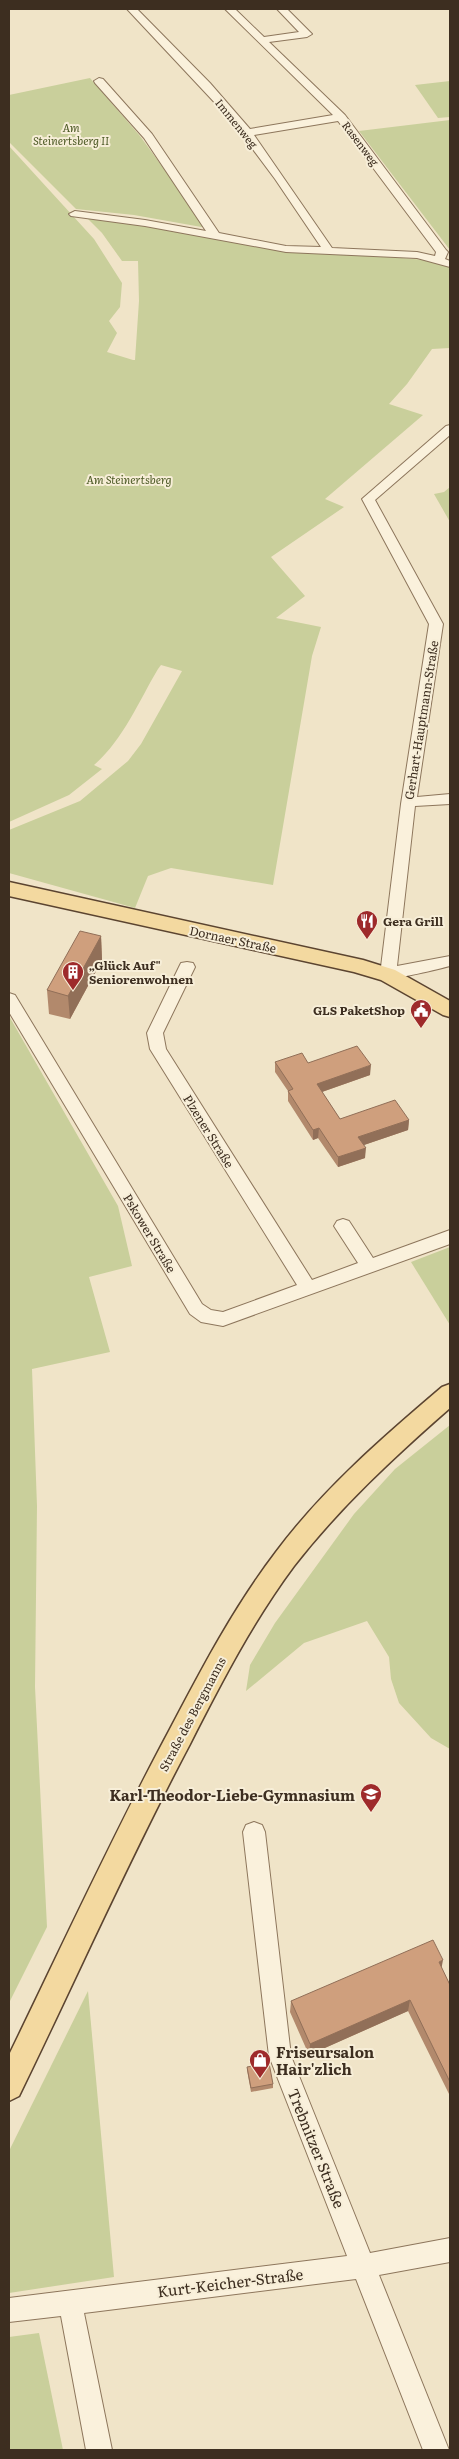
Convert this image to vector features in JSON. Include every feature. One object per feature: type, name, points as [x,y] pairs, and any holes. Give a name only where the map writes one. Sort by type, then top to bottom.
[{"type":"main road","name":"Dornaer Straße","points":[[9,889],[356,965],[388,975],[450,1010]]},
{"type":"main road","name":"Straße des Bergmanns","points":[[9,2086],[157,1779],[215,1669],[254,1604],[285,1559],[323,1513],[375,1459],[450,1394]]},
{"type":"street","name":"Immenweg","points":[[132,9],[207,86],[247,133],[291,193],[328,250]]},
{"type":"street","name":"Rasenweg","points":[[230,9],[341,118],[442,252],[439,259]]},
{"type":"street","points":[[262,40],[307,34],[282,9]]},
{"type":"street","points":[[99,81],[148,136],[216,237]]},
{"type":"street","points":[[247,133],[341,118]]},
{"type":"street","points":[[75,214],[145,223],[286,249],[417,255],[439,259],[450,264]]},
{"type":"street","name":"Gerhart-Hauptmann-Straße","points":[[388,975],[409,801],[436,624],[368,499],[450,429]]},
{"type":"street","points":[[409,801],[429,802],[450,799]]},
{"type":"street","points":[[388,975],[406,969],[450,961]]},
{"type":"street","name":"Plzener Straße","points":[[187,967],[155,1033],[158,1049],[308,1288]]},
{"type":"street","name":"Pskower Straße","points":[[9,999],[196,1309],[207,1317],[223,1319],[450,1237]]},
{"type":"street","points":[[343,1226],[369,1266]]},
{"type":"street","name":"Trebnitzer Straße","points":[[254,1832],[280,2056],[436,2450]]},
{"type":"street","name":"Kurt-Keicher-Straße","points":[[9,2310],[363,2266],[450,2250]]},
{"type":"street","points":[[70,2301],[99,2450]]},
{"type":"green space","name":"Am Steinertsberg II","points":[[90,78],[140,136],[207,228],[134,215],[76,209],[9,142],[9,95]]},
{"type":"green space","points":[[450,81],[450,117],[438,118],[415,85]]},
{"type":"green space","points":[[450,120],[450,250],[359,131]]},
{"type":"green space","name":"Am Steinertsberg","points":[[9,146],[94,239],[122,283],[120,307],[109,321],[117,333],[107,352],[133,360],[135,360],[139,301],[138,261],[122,261],[102,233],[86,217],[140,224],[250,245],[300,252],[426,260],[450,267],[450,348],[432,349],[407,384],[389,404],[423,415],[325,499],[344,507],[271,557],[305,596],[276,618],[321,627],[312,656],[273,885],[171,868],[148,876],[135,908],[9,873],[9,830],[80,801],[128,761],[141,744],[182,671],[161,665],[114,744],[94,765],[102,769],[69,795],[9,822]]},
{"type":"green space","points":[[450,487],[450,522],[434,494],[444,492]]},
{"type":"green space","points":[[9,1016],[118,1206],[132,1266],[89,1277],[110,1352],[32,1369],[37,1506],[35,1687],[47,1927],[9,2003]]},
{"type":"green space","points":[[450,1247],[450,1325],[411,1262]]},
{"type":"green space","points":[[450,1425],[450,1749],[431,1738],[399,1703],[391,1679],[389,1657],[367,1621],[304,1643],[246,1691],[250,1665],[275,1623],[354,1514],[395,1469]]},
{"type":"green space","points":[[88,1991],[114,2277],[9,2293],[9,2151]]},
{"type":"green space","points":[[39,2333],[63,2450],[9,2450],[9,2337]]},
{"type":"building","points":[[80,931],[101,936],[68,996],[47,990]]},
{"type":"building","points":[[357,1046],[371,1065],[317,1084],[340,1119],[395,1100],[409,1120],[358,1137],[366,1148],[338,1157],[319,1128],[313,1130],[288,1091],[293,1089],[275,1062],[302,1053],[308,1063]]},
{"type":"building","points":[[433,1940],[443,1960],[439,1962],[450,1985],[450,2082],[410,2000],[310,2044],[291,2001]]},
{"type":"building","name":"Friseursalon Hair'zlich","points":[[269,2063],[273,2084],[251,2088],[247,2067]]},
{"type":"place","name":"Gera Grill","points":[[367,940]]},
{"type":"place","name":"„Glück Auf\" Seniorenwohnen","points":[[73,991]]},
{"type":"place","name":"GLS PaketShop","points":[[421,1029]]},
{"type":"place","name":"Karl-Theodor-Liebe-Gymnasium","points":[[371,1813]]},
{"type":"place","name":"Friseursalon Hair'zlich","points":[[260,2079]]}]
